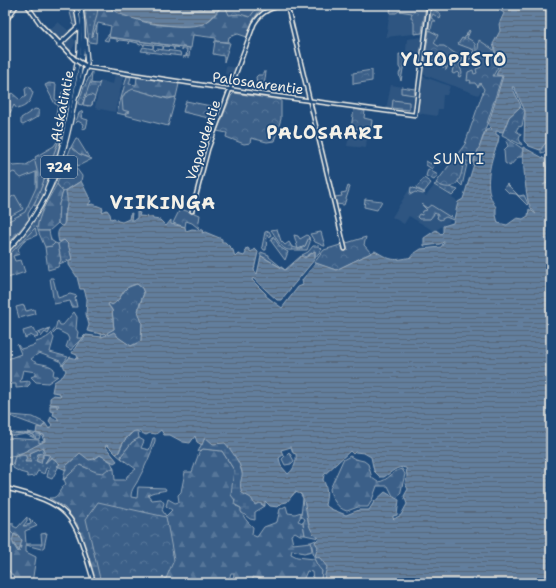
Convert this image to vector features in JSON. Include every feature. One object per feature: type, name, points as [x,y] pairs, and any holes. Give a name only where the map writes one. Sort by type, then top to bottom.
[{"type":"main road","name":"Alskatintie","points":[[39,207],[54,174],[63,145],[82,25],[76,5]]},
{"type":"main road","name":"Alskatintie","points":[[5,252],[39,207],[51,187],[62,159],[74,102],[82,53],[80,5]]},
{"type":"main road","points":[[287,5],[345,249]]},
{"type":"main road","name":"Vapaudentie","points":[[192,211],[208,149],[257,20],[269,9],[287,5]]},
{"type":"main road","name":"Palosaarentie","points":[[26,6],[74,59],[87,66],[310,101],[415,115],[429,5]]},
{"type":"main road","points":[[5,22],[16,6]]},
{"type":"main road","points":[[60,44],[82,25]]},
{"type":"main road","points":[[74,102],[87,66],[82,25]]},
{"type":"main road","points":[[72,33],[78,35],[80,40]]},
{"type":"main road","points":[[5,252],[13,242]]},
{"type":"main road","points":[[5,488],[45,499],[64,512],[77,530],[94,583]]},
{"type":"shaded area","points":[[106,5],[197,5],[204,10],[205,7],[199,5],[223,5],[209,20],[203,24],[182,26],[138,20],[114,11]]},
{"type":"shaded area","points":[[391,5],[426,5],[422,33],[386,37]]},
{"type":"shaded area","points":[[432,5],[491,5],[503,12],[498,24],[500,31],[493,43],[498,60],[495,63],[499,67],[492,80],[478,95],[422,74]]},
{"type":"shaded area","points":[[491,5],[551,5],[551,136],[540,150],[529,146],[524,141],[525,111],[514,87],[512,87],[521,106],[509,117],[503,132],[496,131],[499,139],[491,162],[488,183],[490,196],[496,207],[498,223],[507,225],[517,218],[523,219],[528,216],[529,209],[536,214],[528,200],[524,176],[523,147],[545,159],[549,180],[543,185],[550,182],[551,167],[551,583],[323,583],[327,567],[320,558],[315,556],[318,547],[315,542],[319,538],[311,530],[301,494],[295,492],[287,502],[282,503],[278,507],[270,506],[265,501],[265,506],[259,503],[255,505],[251,498],[242,493],[240,486],[242,474],[241,468],[238,461],[225,443],[213,444],[205,437],[202,445],[197,442],[195,436],[190,443],[183,442],[170,435],[164,435],[161,430],[156,434],[150,433],[146,435],[138,431],[134,431],[126,439],[119,452],[116,454],[107,445],[105,446],[117,461],[114,463],[100,455],[89,460],[80,453],[66,466],[66,470],[57,466],[60,464],[52,457],[45,463],[50,455],[43,454],[41,463],[36,461],[38,454],[44,452],[44,447],[30,453],[31,462],[25,462],[27,458],[25,455],[18,455],[45,441],[44,435],[36,433],[37,427],[42,428],[45,423],[49,429],[52,425],[49,421],[51,417],[59,421],[57,417],[53,415],[54,412],[50,411],[50,405],[57,405],[57,408],[59,405],[50,404],[50,398],[54,395],[61,396],[59,393],[52,392],[54,382],[63,376],[66,371],[63,365],[70,357],[78,359],[77,355],[72,353],[80,340],[83,340],[86,335],[102,337],[106,335],[104,333],[101,334],[87,331],[89,325],[86,314],[87,299],[84,289],[80,289],[77,277],[69,265],[69,261],[72,259],[68,244],[64,240],[59,242],[58,231],[65,222],[67,190],[81,181],[91,201],[88,205],[93,204],[103,208],[102,212],[107,210],[111,219],[114,218],[122,222],[129,219],[130,214],[132,213],[131,220],[134,220],[137,218],[137,212],[140,213],[139,216],[152,217],[153,219],[160,220],[166,226],[171,220],[171,224],[185,227],[186,231],[192,229],[203,230],[202,233],[205,232],[222,239],[222,242],[225,242],[233,250],[235,257],[238,254],[244,256],[246,253],[245,249],[248,248],[251,252],[255,249],[258,252],[254,270],[257,274],[261,256],[285,270],[301,256],[305,258],[315,251],[315,259],[281,300],[277,300],[253,278],[252,280],[266,294],[266,296],[282,308],[298,287],[303,285],[302,280],[316,263],[336,270],[375,251],[385,257],[401,259],[412,257],[412,255],[421,249],[441,247],[445,241],[440,244],[424,246],[424,238],[436,230],[441,234],[443,232],[443,226],[453,223],[458,202],[463,199],[474,164],[473,163],[486,130],[492,129],[488,125],[503,76],[496,75],[500,67],[496,63],[498,60],[493,44],[500,31],[499,24],[504,13]],"holes":[[[137,284],[142,288],[144,293],[138,311],[142,323],[141,341],[131,346],[118,337],[114,332],[108,335],[107,333],[114,329],[112,310],[108,305],[109,303],[112,305],[119,299],[125,290],[132,285]],[[291,447],[293,453],[296,454],[295,465],[288,474],[281,466],[279,458],[283,455],[281,450]],[[350,451],[353,454],[355,452],[364,453],[371,457],[374,471],[380,477],[384,477],[397,468],[406,468],[407,476],[405,484],[408,489],[404,496],[407,504],[401,515],[394,519],[393,516],[397,515],[399,500],[385,492],[374,502],[369,510],[359,510],[346,515],[325,505],[327,492],[323,480],[324,475]]]},
{"type":"shaded area","points":[[58,22],[69,31],[61,39],[49,30]]},
{"type":"shaded area","points":[[72,36],[76,42],[71,51],[64,42]]},
{"type":"shaded area","points":[[423,37],[420,53],[406,51],[407,39]]},
{"type":"shaded area","points":[[226,66],[236,68],[233,75],[225,74]]},
{"type":"shaded area","points":[[115,74],[124,76],[115,112],[95,108],[100,81],[113,84]]},
{"type":"shaded area","points":[[422,76],[450,86],[447,95],[443,95],[442,109],[438,109],[437,116],[417,113]]},
{"type":"shaded area","points":[[391,85],[415,89],[412,111],[386,109]]},
{"type":"shaded area","points":[[350,130],[354,131],[353,136],[367,138],[366,148],[347,146]]},
{"type":"shaded area","points":[[5,171],[8,175],[14,172],[21,178],[36,172],[36,188],[25,212],[5,223]]},
{"type":"shaded area","points":[[434,186],[455,199],[459,204],[449,222],[434,231],[409,216],[404,224],[392,217],[410,188],[426,196]]},
{"type":"shaded area","points":[[14,534],[22,540],[19,552],[12,541]]},
{"type":"green space","points":[[68,5],[73,5],[77,26],[69,31],[74,27]]},
{"type":"green space","points":[[98,5],[147,23],[175,26],[202,24],[210,20],[223,5],[270,6],[257,14],[254,18],[247,37],[238,34],[229,37],[228,42],[216,41],[216,38],[193,35],[191,48],[109,37],[111,26],[98,23],[92,37]]},
{"type":"green space","points":[[234,5],[254,5],[255,10],[250,17],[240,14],[229,15],[226,8]]},
{"type":"green space","points":[[391,5],[426,5],[422,33],[414,34],[414,23],[411,17],[412,13],[399,11],[396,13],[390,13]]},
{"type":"green space","points":[[84,7],[98,9],[96,43],[89,42]]},
{"type":"green space","points":[[431,8],[440,13],[441,16],[440,19],[433,14],[431,18],[436,21],[433,21],[431,29],[429,28]]},
{"type":"green space","points":[[429,30],[438,35],[434,43],[438,46],[444,46],[459,56],[461,54],[463,55],[462,62],[459,63],[462,73],[460,77],[458,76],[459,74],[457,72],[454,74],[452,73],[453,68],[448,66],[446,70],[446,67],[442,67],[445,62],[440,60],[430,60],[433,54],[426,53],[424,62]]},
{"type":"green space","points":[[469,30],[470,31],[467,38],[476,45],[476,53],[475,57],[464,61],[464,56],[467,54],[471,56],[474,50],[458,44],[462,38],[464,39]]},
{"type":"green space","points":[[110,33],[109,37],[190,48],[189,57],[187,57],[187,54],[186,57],[183,57],[186,56],[187,49],[183,49],[182,51],[182,48],[174,47],[174,50],[173,47],[164,46],[163,49],[163,46],[154,45],[153,48],[153,45],[144,44],[144,46],[142,43],[139,45],[138,43],[129,41],[129,44],[128,41],[119,40],[117,42],[117,39],[109,38],[108,41],[104,40]]},
{"type":"green space","points":[[479,40],[494,50],[497,59],[494,63],[498,67],[493,76],[502,76],[479,149],[473,162],[468,162],[463,159],[462,172],[457,183],[449,187],[443,186],[436,183],[465,144],[484,89],[480,83],[478,87],[475,83],[470,83],[471,81],[469,80],[467,81],[468,72],[473,70],[474,74],[477,73],[476,69],[481,67],[477,58]]},
{"type":"green space","points":[[215,41],[230,43],[224,62],[224,56],[213,54]]},
{"type":"green space","points":[[143,47],[154,49],[155,51],[157,49],[180,52],[181,56],[141,51]]},
{"type":"green space","points":[[399,54],[404,55],[405,57],[401,81],[399,74],[401,70],[399,67]]},
{"type":"green space","points":[[372,70],[372,81],[353,84],[353,73]]},
{"type":"green space","points":[[92,72],[91,83],[82,105],[78,104],[84,87]]},
{"type":"green space","points":[[263,72],[266,72],[264,86],[257,84],[256,77],[258,75],[263,75]]},
{"type":"green space","points":[[127,76],[131,77],[129,84],[136,85],[137,77],[179,84],[176,97],[170,98],[144,92],[131,91],[125,93],[122,99],[130,113],[125,115],[117,113]]},
{"type":"green space","points":[[100,82],[92,105],[87,106],[83,103],[90,83],[98,84]]},
{"type":"green space","points":[[49,83],[56,84],[55,99],[58,101],[61,99],[62,92],[65,93],[60,116],[62,120],[61,123],[56,115],[58,104],[55,104],[45,85]]},
{"type":"green space","points":[[29,86],[33,93],[30,101],[26,105],[17,109],[14,105],[10,113],[5,103],[5,97],[12,93],[20,100],[26,96],[25,89]]},
{"type":"green space","points":[[401,87],[415,89],[414,95],[401,93]]},
{"type":"green space","points":[[133,89],[168,99],[176,97],[168,126],[125,115],[126,113],[130,112],[123,110],[122,99],[125,93]]},
{"type":"green space","points":[[234,93],[281,100],[281,119],[274,141],[267,142],[251,138],[250,143],[244,144],[226,137],[227,133],[217,131],[231,96]]},
{"type":"green space","points":[[91,95],[95,97],[91,106],[83,105],[85,97]]},
{"type":"green space","points":[[393,100],[409,102],[409,110],[392,108]]},
{"type":"green space","points":[[186,101],[221,108],[217,120],[183,112]]},
{"type":"green space","points":[[520,107],[525,111],[522,126],[518,127],[516,131],[521,134],[519,139],[522,145],[502,135],[509,117]]},
{"type":"green space","points":[[35,109],[39,110],[39,116],[23,125],[21,124],[21,118]]},
{"type":"green space","points":[[354,109],[365,111],[364,118],[372,120],[371,130],[351,128]]},
{"type":"green space","points":[[83,111],[81,118],[88,120],[86,128],[82,129],[83,124],[78,121],[75,124],[79,113]]},
{"type":"green space","points":[[57,132],[64,133],[57,161],[43,197],[38,205],[34,206],[60,137]]},
{"type":"green space","points":[[57,132],[60,137],[38,196],[28,214],[29,219],[5,248],[5,223],[25,212],[36,188],[36,172],[21,178],[14,172],[7,175],[5,171],[5,161],[7,160],[13,166],[26,165],[36,159],[35,157],[54,146],[58,140]]},
{"type":"green space","points":[[551,136],[551,150],[541,153],[541,149]]},
{"type":"green space","points":[[76,138],[90,159],[79,154],[71,147]]},
{"type":"green space","points":[[508,139],[523,149],[522,157],[518,157],[510,166],[505,163],[504,150],[508,146],[506,141]]},
{"type":"green space","points":[[71,147],[79,154],[92,159],[78,166],[76,163],[73,164],[82,176],[81,181],[63,192],[57,184]]},
{"type":"green space","points":[[436,158],[442,162],[441,164],[436,162],[432,169],[426,165],[426,161],[431,164]]},
{"type":"green space","points":[[464,159],[467,164],[462,186],[458,182],[458,172],[463,166]]},
{"type":"green space","points":[[60,169],[56,182],[44,205],[37,227],[5,259],[5,255],[29,226],[36,215],[49,193]]},
{"type":"green space","points":[[428,169],[438,175],[434,180],[426,176]]},
{"type":"green space","points":[[424,178],[431,183],[424,192],[416,188]]},
{"type":"green space","points":[[438,183],[458,190],[452,196],[434,185]]},
{"type":"green space","points":[[57,184],[63,192],[59,204],[58,223],[49,231],[38,231],[41,214]]},
{"type":"green space","points":[[507,184],[519,196],[524,195],[528,204],[527,205],[516,194],[509,193],[504,188]]},
{"type":"green space","points":[[348,186],[350,187],[344,205],[336,204],[335,197],[342,196],[341,193],[346,192]]},
{"type":"green space","points":[[411,187],[425,193],[415,192],[410,195]]},
{"type":"green space","points":[[67,190],[68,205],[65,211],[64,225],[61,226],[58,223],[59,204],[63,192]]},
{"type":"green space","points":[[15,195],[23,209],[5,219],[5,201]]},
{"type":"green space","points":[[365,199],[382,201],[377,210],[364,207]]},
{"type":"green space","points":[[421,204],[427,208],[431,205],[450,217],[451,215],[453,220],[446,217],[440,220],[437,218],[438,215],[435,213],[430,219],[419,219],[417,217],[419,214],[422,215],[423,211],[427,210]]},
{"type":"green space","points":[[180,209],[200,215],[198,228],[192,223],[186,221],[185,227],[173,223]]},
{"type":"green space","points":[[35,228],[37,235],[25,240],[18,249],[20,254],[13,256],[15,261],[21,260],[25,272],[5,279],[5,259]]},
{"type":"green space","points":[[277,229],[281,241],[285,245],[289,242],[292,250],[285,249],[271,230]]},
{"type":"green space","points":[[38,231],[49,231],[51,240],[55,243],[52,246],[45,247]]},
{"type":"green space","points":[[269,231],[271,235],[270,237],[267,235],[266,250],[264,250],[262,247],[265,232]]},
{"type":"green space","points":[[321,232],[325,246],[315,242],[310,234]]},
{"type":"green space","points":[[294,235],[298,236],[300,239],[307,235],[309,237],[305,246],[298,249]]},
{"type":"green space","points":[[273,236],[281,248],[288,252],[285,260],[271,241]]},
{"type":"green space","points":[[309,237],[310,242],[307,250],[292,250],[292,247],[301,249],[305,246]]},
{"type":"green space","points":[[366,237],[364,245],[371,253],[336,270],[314,263],[324,250]]},
{"type":"green space","points":[[64,240],[69,244],[72,259],[59,264],[61,260],[58,244]]},
{"type":"green space","points":[[55,243],[58,244],[61,260],[58,267],[48,270],[45,247],[52,246]]},
{"type":"green space","points":[[313,246],[319,246],[322,249],[315,258],[315,251],[305,257],[302,255],[308,252]]},
{"type":"green space","points":[[261,252],[269,255],[269,257],[285,270],[260,255]]},
{"type":"green space","points":[[50,278],[53,278],[58,298],[70,294],[77,296],[75,298],[77,307],[72,307],[70,301],[54,304]]},
{"type":"green space","points":[[5,279],[8,289],[5,289]]},
{"type":"green space","points":[[137,284],[142,288],[144,293],[138,308],[142,323],[141,341],[131,346],[117,337],[117,335],[102,337],[101,334],[114,329],[112,310],[108,304],[119,299],[126,288]]},
{"type":"green space","points":[[24,305],[26,311],[34,309],[35,314],[19,318],[16,307]]},
{"type":"green space","points":[[74,312],[77,317],[77,338],[82,338],[85,335],[83,338],[71,350],[66,347],[69,339],[67,335],[57,330],[52,335],[54,338],[50,352],[68,357],[62,365],[60,361],[39,353],[31,359],[36,363],[48,365],[54,369],[53,376],[58,376],[48,383],[36,382],[31,377],[36,375],[36,372],[23,370],[20,382],[30,381],[30,384],[27,387],[16,388],[16,384],[5,384],[5,360],[21,354],[17,344],[21,349],[35,345],[36,342],[47,338],[52,333],[58,321],[60,325],[63,325]]},
{"type":"green space","points":[[33,328],[36,334],[50,328],[46,331],[50,330],[48,334],[45,332],[41,337],[40,333],[37,334],[38,337],[35,338],[31,335],[25,338],[23,331]]},
{"type":"green space","points":[[10,416],[33,417],[45,423],[42,428]]},
{"type":"green space","points":[[7,431],[14,433],[27,433],[34,435],[36,439],[26,434],[14,436],[9,434]]},
{"type":"green space","points":[[134,431],[138,431],[139,438],[132,442],[121,456],[122,459],[116,454],[119,452],[124,441]]},
{"type":"green space","points":[[27,432],[44,435],[45,440],[44,443],[26,452],[16,454],[12,465],[7,463],[5,457],[5,438],[39,440],[39,443],[44,441],[41,435],[39,439],[36,439],[34,435]]},
{"type":"green space","points":[[205,436],[234,445],[241,470],[249,489],[253,496],[265,506],[255,512],[255,520],[250,519],[241,512],[241,508],[234,504],[235,500],[231,495],[234,470],[222,451],[203,449],[198,452]]},
{"type":"green space","points":[[139,438],[144,441],[141,448],[149,450],[153,438],[155,438],[155,441],[146,464],[133,489],[131,497],[137,498],[138,487],[165,488],[166,490],[154,492],[148,495],[152,500],[161,499],[164,503],[162,510],[166,516],[172,510],[166,506],[168,499],[175,503],[179,502],[178,495],[181,492],[185,472],[192,472],[199,453],[203,449],[222,451],[234,470],[234,498],[236,506],[241,508],[243,516],[253,527],[252,535],[257,537],[264,527],[277,522],[280,509],[286,506],[288,513],[295,514],[301,512],[301,516],[298,521],[303,523],[305,535],[300,535],[295,532],[291,535],[293,544],[311,542],[312,551],[304,553],[292,550],[291,554],[297,557],[314,559],[322,571],[321,580],[313,579],[312,572],[307,571],[302,583],[263,583],[262,579],[253,577],[253,583],[229,583],[230,580],[233,580],[234,573],[231,573],[228,583],[163,583],[164,573],[143,511],[139,513],[128,583],[96,583],[77,524],[65,508],[49,498],[54,498],[56,496],[66,484],[64,480],[79,465],[90,469],[114,469],[115,480],[126,480],[127,476],[136,469],[122,459],[121,456],[132,442]]},
{"type":"green space","points":[[42,447],[44,448],[42,453],[43,458],[43,454],[50,455],[45,463],[51,457],[60,464],[52,479],[47,477],[49,468],[46,468],[44,474],[38,471],[35,476],[27,477],[27,474],[13,468],[14,457],[25,455],[31,462],[30,453]]},
{"type":"green space","points":[[289,452],[294,461],[291,464],[285,465],[282,459]]},
{"type":"green space","points":[[80,453],[95,459],[100,455],[111,462],[114,469],[108,469],[103,473],[96,472],[80,465],[63,480],[66,466]]},
{"type":"green space","points":[[350,456],[368,464],[372,478],[378,482],[385,480],[395,472],[402,469],[405,474],[400,495],[398,497],[393,496],[388,486],[377,486],[368,507],[358,507],[347,511],[338,506],[333,499],[330,489],[343,460]]},
{"type":"green space","points":[[293,491],[303,492],[319,538],[305,535],[303,523],[305,519],[301,516],[303,498],[299,492],[295,492],[292,496]]},
{"type":"green space","points":[[98,502],[166,517],[174,560],[164,583],[101,583],[86,519]]},
{"type":"green space","points":[[27,517],[27,521],[23,526],[31,524],[29,518],[37,526],[25,531],[26,544],[42,544],[41,534],[47,533],[44,547],[41,549],[26,545],[26,552],[36,557],[32,583],[14,583],[13,576],[5,566],[5,525],[8,528],[13,522],[13,526],[17,528]],"holes":[[[14,534],[19,536],[21,547],[18,552],[13,544]]]},
{"type":"green space","points":[[316,540],[322,548],[327,563],[329,579],[323,583],[321,580],[322,571],[315,561],[311,542]]},
{"type":"waterway","points":[[35,162],[37,170],[37,187]]},
{"type":"waterway","points":[[5,457],[18,455]]},
{"type":"waterway","points":[[5,527],[13,534]]},
{"type":"district","name":"YLIOPISTO","points":[[454,60]]},
{"type":"district","name":"PALOSAARI","points":[[325,133]]},
{"type":"district","name":"SUNTI","points":[[459,159]]},
{"type":"district","name":"VIIKINGA","points":[[163,203]]}]
